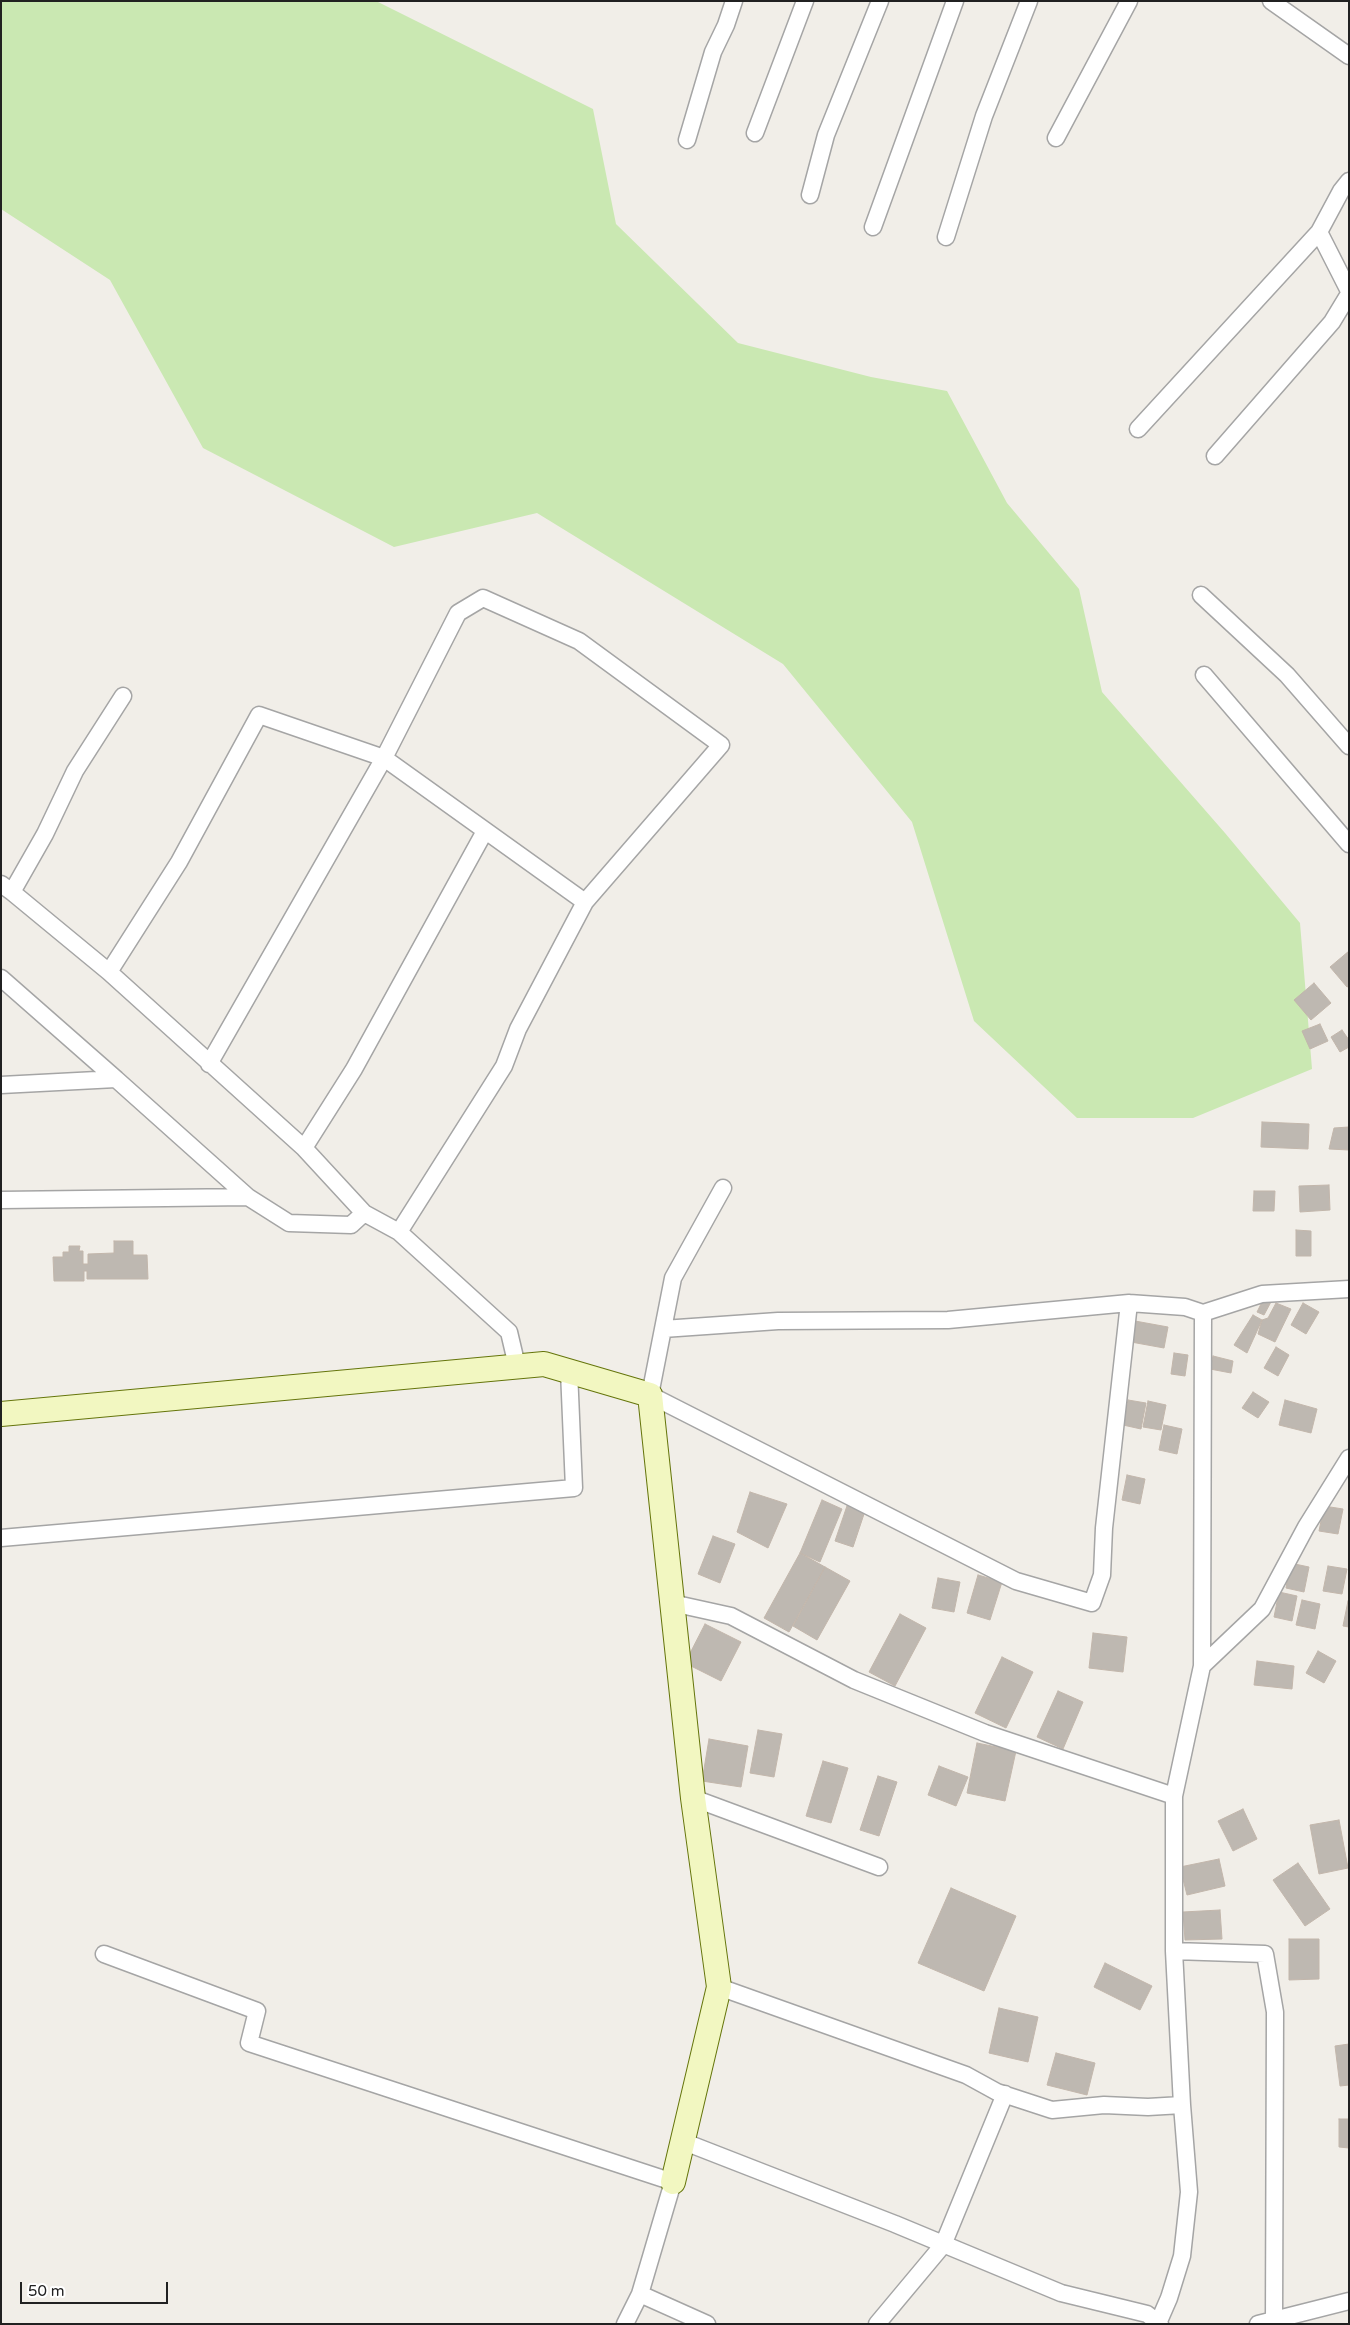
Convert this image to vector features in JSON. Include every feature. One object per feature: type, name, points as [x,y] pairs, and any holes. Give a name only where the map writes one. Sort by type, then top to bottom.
[{"type":"street","points":[[687,140],[713,52],[726,25],[734,1]]},
{"type":"street","points":[[755,133],[804,1]]},
{"type":"street","points":[[810,195],[826,135],[880,1]]},
{"type":"street","points":[[873,227],[955,1]]},
{"type":"street","points":[[946,237],[984,116],[1029,1]]},
{"type":"street","points":[[1056,138],[1129,1]]},
{"type":"street","points":[[1271,1],[1349,56]]},
{"type":"street","points":[[1138,429],[1319,232],[1341,191],[1349,181]]},
{"type":"street","points":[[1215,456],[1332,322],[1349,293],[1319,232]]},
{"type":"street","points":[[1201,595],[1286,674],[1349,746]]},
{"type":"street","points":[[209,1064],[384,758],[458,613],[483,598],[579,641],[721,745],[584,902],[518,1029],[504,1066],[399,1232]]},
{"type":"street","points":[[1204,675],[1349,844]]},
{"type":"street","points":[[123,696],[75,772],[45,834],[7,888],[109,972],[304,1148],[364,1214],[399,1232],[508,1332],[517,1366]]},
{"type":"street","points":[[109,972],[179,862],[259,715],[384,758],[584,902]]},
{"type":"street","points":[[304,1148],[354,1069],[485,831]]},
{"type":"street","points":[[1,978],[248,1197],[289,1223],[351,1225],[364,1214]]},
{"type":"street","points":[[1,1085],[116,1079]]},
{"type":"street","points":[[625,2324],[640,2294],[672,2182],[720,1987],[693,1798],[650,1395],[673,1278],[723,1188]]},
{"type":"street","points":[[1,1200],[248,1197]]},
{"type":"street","points":[[663,1329],[778,1321],[948,1320],[1129,1303],[1185,1307],[1204,1313],[1262,1294],[1349,1288]]},
{"type":"street","points":[[1,1414],[544,1364],[650,1395],[1016,1581],[1092,1603],[1102,1576],[1104,1528],[1129,1303]]},
{"type":"street","points":[[682,2141],[735,2160],[1061,2293],[1147,2314],[1160,2322],[1182,2256],[1189,2192],[1182,2104],[1174,1951],[1174,1796],[1202,1666],[1204,1313]]},
{"type":"street","points":[[1,1538],[574,1488],[569,1371]]},
{"type":"street","points":[[1202,1666],[1262,1609],[1306,1527],[1349,1458]]},
{"type":"street","points":[[672,1603],[731,1616],[854,1680],[985,1733],[1174,1796]]},
{"type":"street","points":[[693,1798],[879,1867]]},
{"type":"street","points":[[1174,1951],[1265,1954],[1274,2012],[1274,2320]]},
{"type":"street","points":[[104,1954],[257,2011],[249,2043],[672,2182]]},
{"type":"street","points":[[720,1987],[966,2075],[1005,2094],[1052,2110],[1104,2104],[1148,2107],[1182,2104]]},
{"type":"street","points":[[877,2324],[943,2245],[1005,2094]]},
{"type":"street","points":[[640,2294],[707,2324]]},
{"type":"street","points":[[1258,2324],[1349,2301]]},
{"type":"green space","points":[[1,1],[376,1],[593,109],[616,224],[738,343],[871,377],[947,391],[1007,503],[1079,589],[1102,692],[1225,833],[1300,923],[1312,1069],[1193,1118],[1077,1118],[974,1021],[912,822],[783,664],[537,513],[394,547],[203,448],[110,280],[1,209]]},
{"type":"building","points":[[1349,951],[1349,986],[1347,987],[1330,967]]},
{"type":"building","points":[[1314,983],[1331,1003],[1311,1020],[1294,1000]]},
{"type":"building","points":[[1320,1024],[1328,1041],[1310,1049],[1302,1031]]},
{"type":"building","points":[[1342,1030],[1349,1040],[1349,1047],[1340,1052],[1331,1037]]},
{"type":"building","points":[[1262,1122],[1309,1124],[1308,1149],[1261,1147]]},
{"type":"building","points":[[1349,1127],[1349,1150],[1329,1149],[1334,1128]]},
{"type":"building","points":[[1329,1185],[1330,1210],[1300,1212],[1299,1186]]},
{"type":"building","points":[[1254,1191],[1275,1191],[1274,1211],[1253,1211]]},
{"type":"building","points":[[1296,1230],[1311,1231],[1311,1256],[1296,1256]]},
{"type":"building","points":[[114,1241],[133,1241],[133,1255],[147,1255],[148,1279],[87,1279],[87,1271],[84,1271],[84,1281],[54,1281],[53,1257],[63,1257],[63,1252],[69,1252],[69,1246],[80,1246],[79,1251],[83,1251],[83,1264],[88,1264],[88,1254],[114,1253]]},
{"type":"building","points":[[1265,1296],[1272,1300],[1264,1315],[1257,1312]]},
{"type":"building","points":[[1276,1303],[1291,1309],[1275,1342],[1258,1334],[1262,1320],[1268,1318]]},
{"type":"building","points":[[1303,1303],[1319,1312],[1306,1334],[1291,1325]]},
{"type":"building","points":[[1253,1315],[1262,1320],[1247,1353],[1234,1345]]},
{"type":"building","points":[[1135,1321],[1168,1327],[1164,1348],[1131,1342]]},
{"type":"building","points":[[1276,1347],[1289,1355],[1278,1376],[1264,1368]]},
{"type":"building","points":[[1174,1353],[1188,1355],[1185,1376],[1171,1374]]},
{"type":"building","points":[[1213,1356],[1233,1361],[1231,1373],[1210,1369]]},
{"type":"building","points":[[1253,1392],[1269,1402],[1258,1418],[1242,1408]]},
{"type":"building","points":[[1128,1400],[1146,1403],[1141,1429],[1123,1425]]},
{"type":"building","points":[[1285,1400],[1317,1409],[1311,1433],[1279,1425]]},
{"type":"building","points":[[1148,1401],[1166,1405],[1161,1430],[1143,1427]]},
{"type":"building","points":[[1164,1425],[1182,1429],[1177,1454],[1159,1450]]},
{"type":"building","points":[[1127,1475],[1145,1479],[1140,1504],[1122,1500]]},
{"type":"building","points":[[750,1492],[787,1504],[768,1548],[737,1532]]},
{"type":"building","points":[[822,1500],[842,1509],[820,1562],[800,1553]]},
{"type":"building","points":[[849,1500],[867,1505],[853,1547],[835,1541]]},
{"type":"building","points":[[1324,1506],[1343,1509],[1338,1534],[1319,1531]]},
{"type":"building","points":[[713,1536],[735,1544],[720,1583],[698,1574]]},
{"type":"building","points":[[800,1553],[825,1567],[789,1632],[764,1618]]},
{"type":"building","points":[[1290,1563],[1309,1567],[1304,1592],[1286,1588]]},
{"type":"building","points":[[1328,1566],[1347,1569],[1342,1594],[1323,1591]]},
{"type":"building","points":[[825,1567],[850,1581],[817,1640],[793,1626]]},
{"type":"building","points":[[978,1575],[1002,1582],[990,1620],[967,1613]]},
{"type":"building","points":[[938,1578],[960,1582],[954,1612],[932,1608]]},
{"type":"building","points":[[1279,1592],[1297,1596],[1292,1621],[1274,1617]]},
{"type":"building","points":[[1302,1600],[1320,1604],[1315,1629],[1296,1625]]},
{"type":"building","points":[[1349,1601],[1349,1627],[1343,1626]]},
{"type":"building","points":[[900,1614],[926,1628],[895,1686],[869,1672]]},
{"type":"building","points":[[705,1624],[741,1642],[721,1681],[685,1663]]},
{"type":"building","points":[[1093,1633],[1127,1637],[1123,1672],[1089,1668]]},
{"type":"building","points":[[1318,1651],[1336,1661],[1324,1683],[1306,1673]]},
{"type":"building","points":[[1002,1657],[1033,1672],[1006,1728],[975,1713]]},
{"type":"building","points":[[1257,1661],[1294,1666],[1292,1689],[1254,1685]]},
{"type":"building","points":[[1058,1691],[1083,1702],[1063,1749],[1037,1737]]},
{"type":"building","points":[[758,1730],[782,1734],[774,1777],[750,1773]]},
{"type":"building","points":[[709,1739],[748,1746],[741,1787],[702,1781]]},
{"type":"building","points":[[977,1743],[1016,1751],[1005,1801],[967,1793]]},
{"type":"building","points":[[823,1761],[848,1768],[831,1823],[806,1816]]},
{"type":"building","points":[[939,1766],[968,1777],[956,1806],[928,1795]]},
{"type":"building","points":[[878,1776],[897,1782],[879,1836],[860,1830]]},
{"type":"building","points":[[1243,1809],[1257,1839],[1233,1851],[1218,1821]]},
{"type":"building","points":[[1339,1820],[1348,1868],[1319,1874],[1310,1825]]},
{"type":"building","points":[[1219,1859],[1225,1886],[1187,1895],[1180,1867]]},
{"type":"building","points":[[1298,1863],[1330,1909],[1305,1926],[1273,1880]]},
{"type":"building","points":[[951,1888],[1016,1916],[984,1991],[918,1963]]},
{"type":"building","points":[[1220,1910],[1222,1939],[1185,1940],[1183,1912]]},
{"type":"building","points":[[1289,1939],[1319,1939],[1319,1979],[1289,1980]]},
{"type":"building","points":[[1105,1963],[1152,1986],[1140,2010],[1094,1987]]},
{"type":"building","points":[[999,2008],[1038,2017],[1028,2062],[989,2053]]},
{"type":"building","points":[[1349,2044],[1349,2085],[1340,2086],[1335,2046]]},
{"type":"building","points":[[1056,2053],[1095,2063],[1087,2095],[1047,2085]]},
{"type":"building","points":[[1339,2119],[1349,2119],[1349,2148],[1339,2147]]}]
